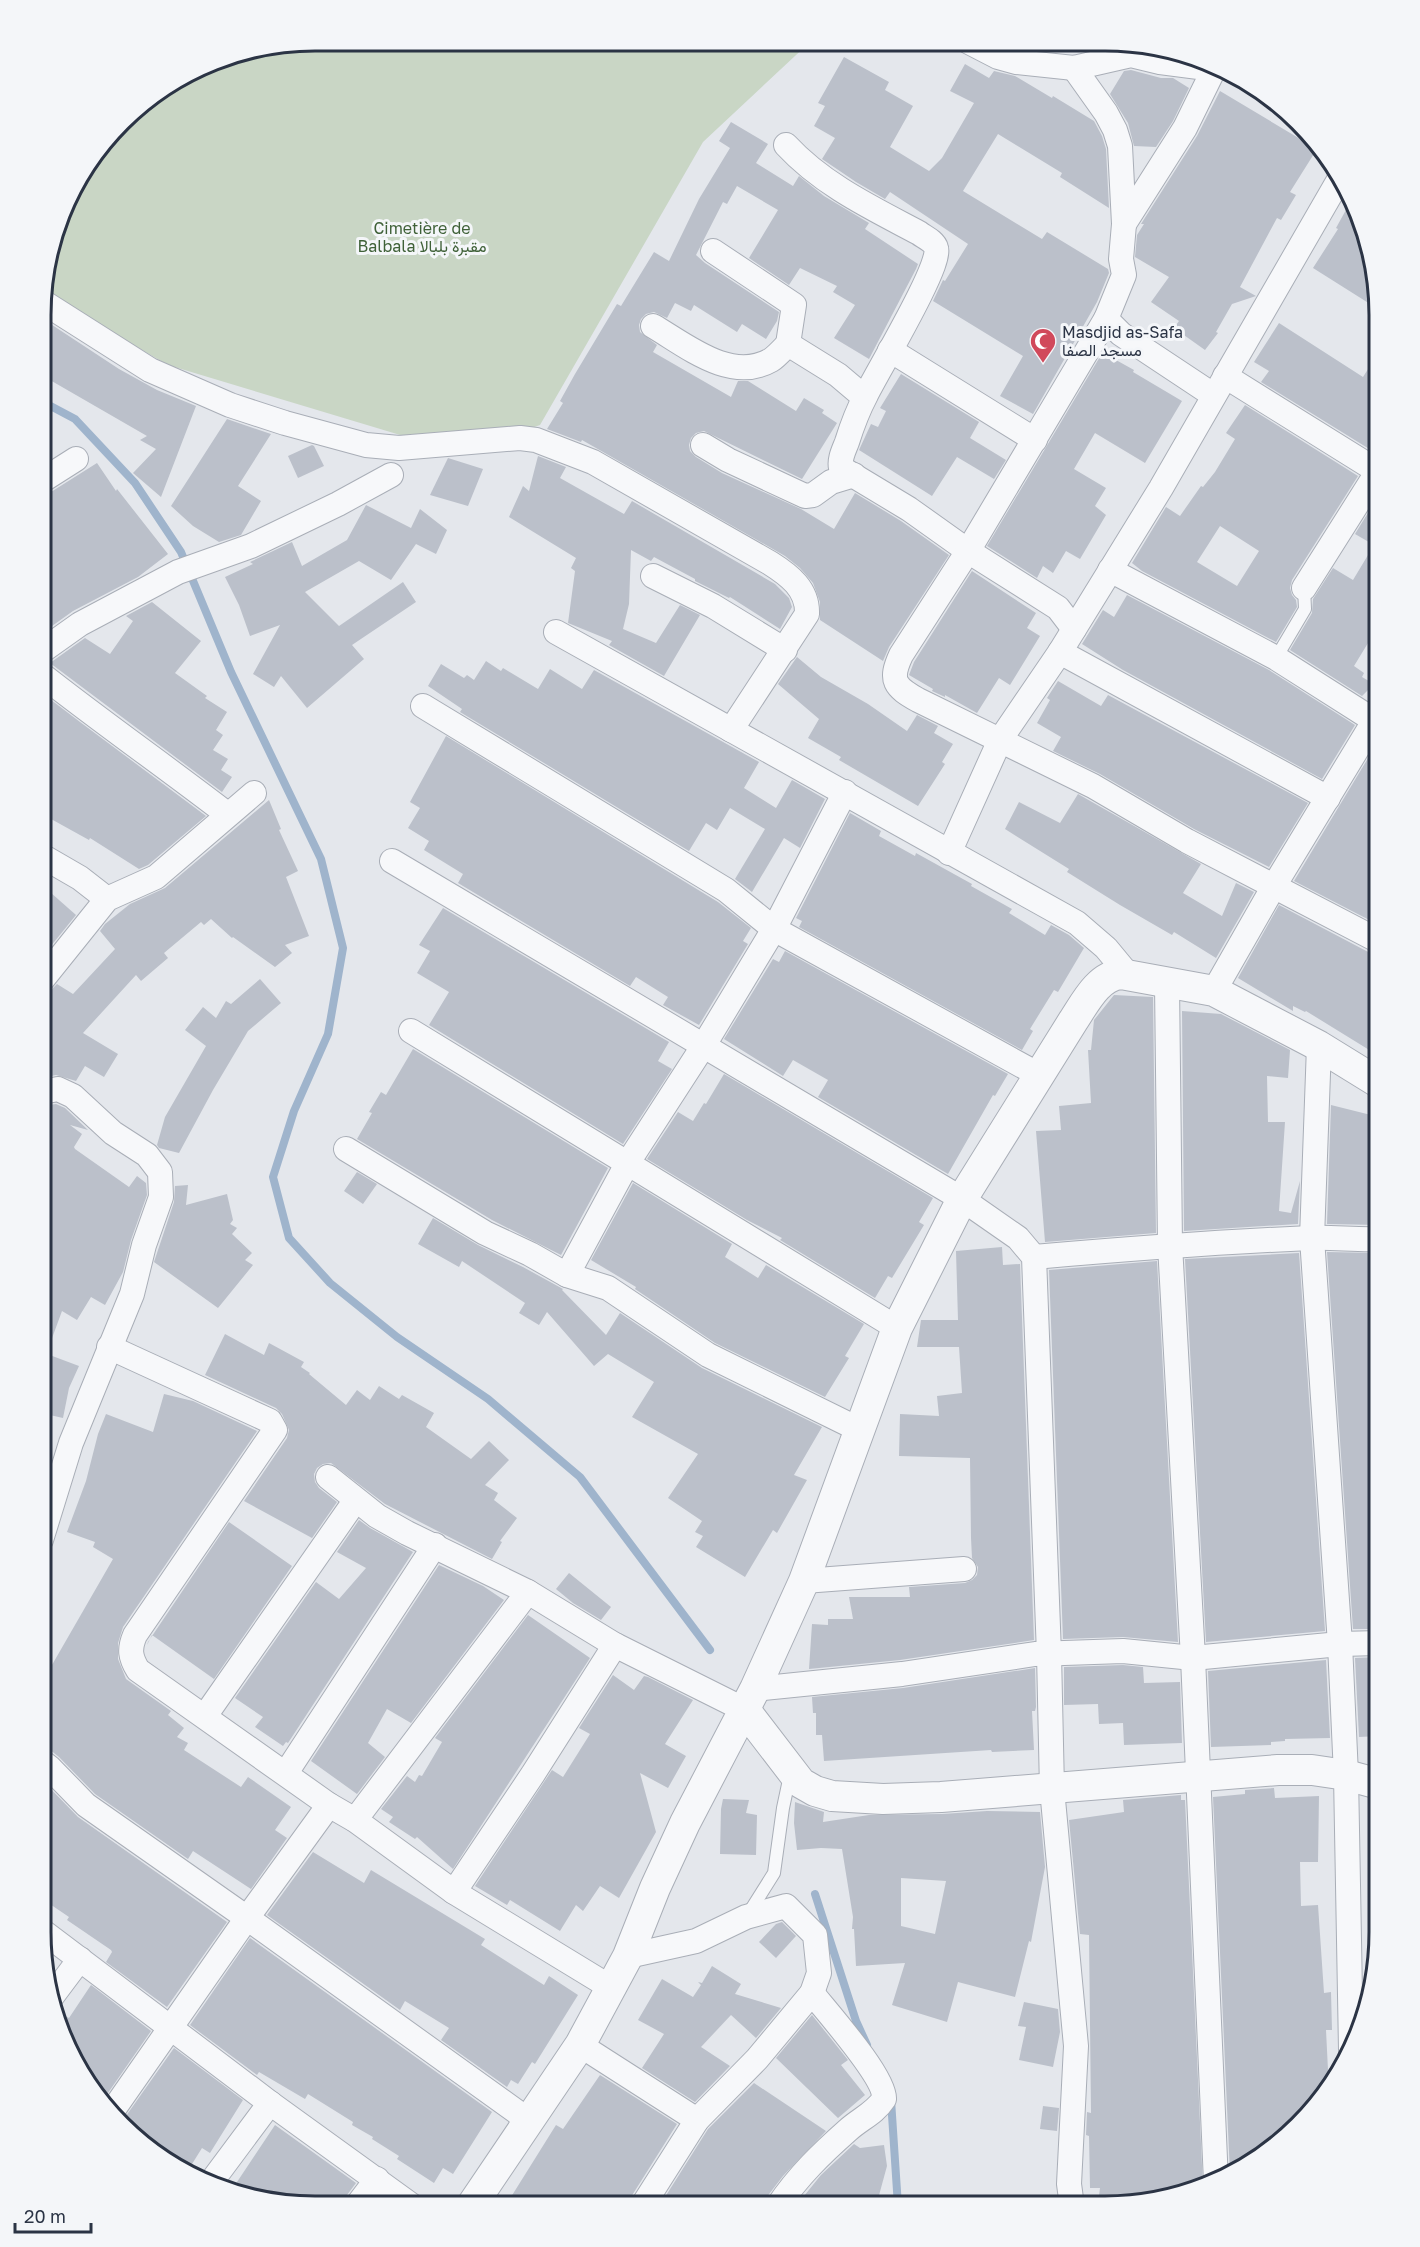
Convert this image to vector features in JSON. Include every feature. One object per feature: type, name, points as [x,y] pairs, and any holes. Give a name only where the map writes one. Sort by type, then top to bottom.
[{"type":"street","points":[[986,51],[1016,62],[1074,68],[1131,55],[1160,62],[1189,65]]},
{"type":"street","points":[[1074,68],[1115,130],[1120,146],[1124,224],[1120,259],[1124,275],[1106,319],[968,551],[902,655],[895,668],[894,678],[898,686],[906,693],[1093,786],[1187,842],[1369,935]]},
{"type":"street","points":[[1124,224],[1185,128],[1212,74]]},
{"type":"street","points":[[786,146],[824,180],[919,233],[933,243],[937,249],[937,256],[921,294],[864,397],[853,422],[840,464],[842,468],[909,509],[968,551],[1058,608],[1074,629]]},
{"type":"street","points":[[949,853],[1000,740],[1060,652],[1161,488],[1335,186]]},
{"type":"street","points":[[654,326],[708,358],[736,368],[757,366],[772,359],[788,344],[794,305],[713,250]]},
{"type":"street","points":[[51,307],[150,370],[230,405],[285,423],[366,445],[399,448],[520,438],[536,440],[593,462],[770,563],[796,583],[807,602],[807,614],[731,730]]},
{"type":"street","points":[[1106,319],[1121,334],[1369,466]]},
{"type":"street","points":[[788,344],[838,375],[864,397]]},
{"type":"street","points":[[890,350],[1035,440]]},
{"type":"street","points":[[702,445],[728,460],[805,496],[813,495],[831,482],[854,475]]},
{"type":"street","points":[[51,475],[76,459]]},
{"type":"street","points":[[51,645],[80,624],[188,569],[251,546],[338,504],[391,475]]},
{"type":"street","points":[[1304,588],[1369,487]]},
{"type":"street","points":[[1110,570],[1276,658],[1369,712]]},
{"type":"street","points":[[653,576],[713,606],[785,650]]},
{"type":"street","points":[[556,632],[1077,923],[1092,934],[1130,976]]},
{"type":"street","points":[[1060,652],[1328,798]]},
{"type":"street","points":[[51,682],[102,723],[166,767],[227,814]]},
{"type":"street","points":[[423,706],[726,890],[774,929],[1039,1075]]},
{"type":"street","points":[[1214,991],[1274,886],[1369,730]]},
{"type":"street","points":[[567,1275],[627,1164],[704,1045],[774,929],[845,792]]},
{"type":"street","points":[[51,969],[107,899],[156,877],[254,793]]},
{"type":"street","points":[[51,861],[107,899]]},
{"type":"street","points":[[392,861],[962,1199],[1018,1238],[1034,1257],[1050,1654],[1052,1789],[1076,2046],[1069,2184],[1071,2196]]},
{"type":"street","points":[[478,2196],[580,2046],[628,1956],[655,1888],[685,1823],[750,1700],[804,1581],[897,1328],[962,1199],[1072,1021],[1102,981],[1112,975],[1130,976],[1214,991],[1319,1046],[1369,1077]]},
{"type":"street","points":[[1167,983],[1170,1245],[1193,1658],[1216,2172]]},
{"type":"street","points":[[411,1031],[897,1328]]},
{"type":"street","points":[[1319,1046],[1312,1238],[1340,1644],[1346,1776],[1351,2029]]},
{"type":"street","points":[[51,1090],[58,1089],[73,1096],[113,1133],[147,1155],[160,1172],[161,1197],[144,1245],[132,1294],[71,1443],[51,1508]]},
{"type":"street","points":[[346,1149],[485,1233],[530,1254],[567,1275],[608,1288],[708,1355],[858,1429]]},
{"type":"street","points":[[1034,1257],[1170,1245],[1312,1238],[1369,1239]]},
{"type":"street","points":[[109,1347],[270,1422],[275,1430],[135,1635],[131,1645],[131,1658],[142,1674],[329,1805],[355,1820],[454,1892],[610,1987]]},
{"type":"street","points":[[328,1477],[356,1501],[387,1522],[528,1592],[615,1645],[750,1700],[1035,1654],[1123,1651],[1193,1658],[1369,1643]]},
{"type":"street","points":[[205,1716],[356,1501]]},
{"type":"street","points":[[286,1773],[435,1545]]},
{"type":"street","points":[[804,1581],[964,1569]]},
{"type":"street","points":[[355,1820],[528,1592]]},
{"type":"street","points":[[454,1892],[615,1645]]},
{"type":"street","points":[[750,1700],[791,1771],[801,1783],[814,1791],[842,1797],[883,1799],[1052,1789],[1278,1770],[1312,1770],[1369,1782]]},
{"type":"street","points":[[51,1769],[86,1805],[528,2120]]},
{"type":"street","points":[[116,2106],[329,1805]]},
{"type":"street","points":[[628,1956],[696,1941],[746,1917],[786,1906],[815,1935],[819,1973],[812,1993],[757,2059],[697,2120],[649,2196]]},
{"type":"street","points":[[51,1938],[270,2103],[400,2196]]},
{"type":"street","points":[[57,1989],[80,1959]]},
{"type":"street","points":[[786,2196],[814,2159],[874,2111],[884,2099],[883,2087],[812,1993]]},
{"type":"street","points":[[580,2046],[697,2120]]},
{"type":"street","points":[[216,2177],[270,2103]]},
{"type":"street","points":[[364,2196],[377,2178]]},
{"type":"lane","points":[[1276,658],[1305,609],[1304,588]]},
{"type":"lane","points":[[746,1917],[774,1873],[783,1808],[791,1771]]},
{"type":"green space","name":"Cimetière de Balbala مقبرة بلبالا","points":[[315,51],[800,51],[703,142],[540,425],[460,453],[168,365],[52,298],[53,280],[60,246],[71,214],[86,183],[105,154],[128,128],[154,105],[198,78],[230,65],[263,56]]},
{"type":"building","points":[[844,57],[889,82],[885,90],[913,106],[890,147],[929,171],[942,158],[974,103],[950,91],[965,64],[989,78],[994,71],[1015,76],[1094,121],[1102,136],[1106,149],[1109,208],[1060,177],[1062,173],[998,134],[963,191],[1042,239],[1047,232],[1108,269],[1109,273],[1097,302],[1033,414],[1000,396],[1023,356],[933,301],[943,280],[945,281],[968,244],[890,192],[885,199],[822,159],[835,138],[814,126],[825,106],[818,103]]},
{"type":"building","points":[[1131,70],[1161,78],[1173,78],[1189,88],[1173,121],[1156,147],[1134,146],[1128,123],[1110,94],[1124,71]]},
{"type":"building","points":[[1220,91],[1304,141],[1314,153],[1290,192],[1296,195],[1281,220],[1277,218],[1240,287],[1256,296],[1232,304],[1216,332],[1218,333],[1205,350],[1174,328],[1179,321],[1151,302],[1169,277],[1135,257],[1137,235],[1144,224],[1141,224],[1197,136]]},
{"type":"building","points":[[731,122],[768,144],[756,163],[793,186],[799,176],[824,196],[869,223],[865,229],[918,264],[916,269],[869,359],[834,338],[855,305],[833,292],[837,286],[800,268],[789,285],[749,258],[778,210],[737,186],[727,204],[723,202],[696,255],[779,312],[777,321],[766,339],[742,324],[737,332],[694,305],[691,311],[675,303],[667,318],[654,312],[646,314],[639,325],[640,332],[657,345],[653,352],[731,397],[738,381],[748,381],[796,411],[804,398],[824,410],[822,413],[837,423],[802,479],[704,431],[696,433],[691,438],[690,451],[696,457],[722,473],[801,509],[834,529],[855,493],[901,521],[949,555],[889,647],[883,661],[820,620],[820,602],[813,583],[785,556],[582,440],[581,442],[547,429],[563,403],[560,401],[575,374],[617,304],[621,306],[654,252],[669,261],[699,199],[730,148],[719,141]]},
{"type":"building","points":[[1347,209],[1364,263],[1368,303],[1313,268],[1338,229],[1336,228]]},
{"type":"building","points":[[1279,323],[1363,377],[1369,368],[1369,449],[1261,382],[1269,371],[1254,362]]},
{"type":"building","points":[[51,324],[119,369],[157,390],[196,406],[161,497],[133,473],[156,449],[140,440],[147,436],[51,381]]},
{"type":"building","points":[[1104,350],[1134,370],[1133,372],[1182,401],[1145,463],[1095,433],[1074,469],[1106,488],[1095,506],[1106,515],[1080,559],[1066,551],[1053,573],[1043,566],[1037,578],[987,546]]},
{"type":"building","points":[[901,374],[979,422],[970,438],[1006,460],[994,479],[957,457],[932,496],[859,450],[871,424],[878,427],[886,411],[880,408]]},
{"type":"building","points":[[1245,405],[1358,476],[1292,580],[1290,588],[1297,607],[1276,642],[1142,571],[1132,563],[1166,507],[1180,516],[1201,486],[1203,487],[1215,472],[1235,439],[1226,433]],"holes":[[[1220,526],[1259,551],[1237,586],[1197,562]]]},
{"type":"building","points":[[227,419],[271,434],[238,486],[261,501],[241,535],[219,542],[193,526],[171,506]]},
{"type":"building","points":[[312,445],[324,466],[298,478],[288,456]]},
{"type":"building","points":[[538,456],[566,467],[560,478],[624,514],[632,501],[775,584],[789,598],[792,607],[780,629],[730,597],[695,581],[654,557],[651,561],[631,550],[629,604],[623,629],[656,643],[680,605],[700,615],[664,676],[609,645],[612,641],[568,623],[575,571],[571,568],[576,558],[509,517],[523,486],[529,491]]},
{"type":"building","points":[[448,458],[483,469],[468,506],[430,495]]},
{"type":"building","points":[[97,463],[116,491],[117,489],[168,554],[138,577],[73,611],[52,626],[51,624],[51,492]]},
{"type":"building","points":[[366,505],[411,528],[420,509],[447,530],[436,554],[416,544],[391,580],[359,561],[305,592],[339,626],[403,582],[416,602],[352,645],[364,659],[307,708],[281,676],[274,687],[253,674],[280,625],[250,636],[239,605],[225,577],[292,542],[302,566],[347,540]]},
{"type":"building","points":[[1369,511],[1369,542],[1355,534]]},
{"type":"building","points":[[1369,553],[1369,641],[1354,666],[1364,673],[1362,677],[1369,681],[1369,689],[1362,696],[1290,650],[1312,613],[1313,599],[1333,568],[1353,580]]},
{"type":"building","points":[[972,571],[1036,613],[1027,628],[1040,636],[1010,685],[999,678],[977,713],[945,695],[945,697],[932,691],[933,689],[909,675],[914,662]]},
{"type":"building","points":[[1127,595],[1269,670],[1355,725],[1322,779],[1123,670],[1082,644],[1103,610],[1114,617]]},
{"type":"building","points":[[152,602],[201,641],[175,673],[207,696],[205,698],[227,712],[216,730],[223,735],[213,750],[228,759],[221,770],[232,777],[222,792],[51,664],[85,638],[110,654],[133,621],[126,616]]},
{"type":"building","points":[[797,657],[821,677],[868,704],[907,731],[917,715],[938,726],[934,733],[953,744],[942,762],[945,764],[918,806],[839,760],[841,757],[808,738],[819,719],[778,684]]},
{"type":"building","points":[[486,661],[501,671],[503,668],[538,689],[550,669],[582,689],[594,670],[759,762],[744,788],[776,808],[792,780],[825,799],[800,848],[784,838],[752,892],[735,879],[765,829],[730,808],[717,830],[706,823],[689,851],[460,712],[462,709],[428,686],[441,664],[464,678],[467,675],[474,680]]},
{"type":"building","points":[[1058,681],[1101,706],[1108,695],[1308,803],[1269,867],[1194,829],[1100,774],[1053,751],[1061,737],[1037,723],[1050,700],[1047,698]]},
{"type":"building","points":[[51,700],[206,816],[148,865],[139,869],[90,838],[89,840],[51,819]]},
{"type":"building","points":[[446,736],[718,902],[751,928],[743,941],[748,944],[699,1025],[663,1005],[668,997],[636,977],[630,986],[458,883],[463,874],[424,850],[429,841],[408,828],[420,808],[410,802]]},
{"type":"building","points":[[1369,757],[1369,920],[1294,881]]},
{"type":"building","points":[[1078,794],[1201,864],[1183,893],[1222,916],[1236,883],[1254,892],[1216,958],[1174,932],[1172,935],[1120,905],[1067,872],[1069,869],[1005,829],[1019,802],[1060,823]]},
{"type":"building","points":[[269,800],[281,829],[279,830],[298,871],[286,877],[309,936],[285,945],[292,953],[275,967],[232,938],[211,919],[204,925],[201,922],[164,953],[168,958],[141,981],[136,975],[83,1033],[118,1054],[104,1077],[85,1066],[76,1081],[56,1075],[51,1076],[51,990],[57,984],[73,994],[115,949],[100,931],[105,924],[130,904],[165,888]]},
{"type":"building","points":[[850,813],[881,831],[879,836],[915,856],[916,853],[1012,909],[1009,913],[1045,935],[1051,925],[1069,935],[1084,948],[1058,992],[1054,990],[1030,1029],[1033,1031],[1022,1050],[799,927],[802,921],[796,918]]},
{"type":"building","points":[[51,893],[76,915],[51,946]]},
{"type":"building","points":[[1279,905],[1369,952],[1369,1050],[1306,1011],[1293,1006],[1293,1011],[1238,978]]},
{"type":"building","points":[[443,908],[669,1042],[658,1061],[672,1069],[623,1144],[429,1025],[449,992],[417,973],[430,951],[419,945]]},
{"type":"building","points":[[785,951],[1008,1074],[995,1096],[993,1095],[948,1174],[818,1097],[828,1080],[793,1060],[783,1076],[724,1039],[773,959],[779,962]]},
{"type":"building","points":[[260,979],[281,1003],[248,1031],[179,1153],[159,1148],[157,1145],[165,1117],[206,1046],[185,1030],[203,1007],[216,1018],[226,1001],[231,1004]]},
{"type":"building","points":[[1114,995],[1153,997],[1156,1233],[1045,1242],[1036,1131],[1061,1130],[1059,1106],[1091,1103],[1088,1050],[1091,1050],[1094,1020]]},
{"type":"building","points":[[1182,1011],[1221,1014],[1290,1050],[1288,1078],[1267,1076],[1268,1122],[1285,1122],[1279,1211],[1291,1213],[1300,1181],[1298,1224],[1184,1231]]},
{"type":"building","points":[[413,1049],[608,1168],[561,1255],[492,1220],[357,1139],[381,1092],[386,1095]]},
{"type":"building","points":[[724,1074],[933,1198],[919,1222],[924,1225],[892,1278],[888,1276],[875,1298],[780,1240],[782,1238],[747,1220],[647,1159],[678,1112],[693,1121]]},
{"type":"building","points":[[56,1104],[65,1108],[88,1130],[70,1125],[82,1134],[75,1149],[129,1187],[137,1176],[146,1183],[147,1195],[131,1240],[123,1272],[105,1305],[91,1297],[77,1320],[62,1311],[51,1341],[51,1105]]},
{"type":"building","points":[[1331,1105],[1369,1114],[1369,1225],[1327,1224]]},
{"type":"building","points":[[357,1172],[377,1184],[363,1204],[344,1191]]},
{"type":"building","points":[[633,1183],[732,1244],[725,1257],[758,1278],[766,1265],[864,1324],[845,1356],[849,1358],[825,1397],[715,1343],[635,1289],[636,1287],[591,1260]]},
{"type":"building","points":[[188,1185],[186,1205],[227,1194],[233,1220],[230,1224],[237,1228],[232,1234],[252,1253],[245,1260],[253,1265],[218,1308],[154,1262],[174,1202],[175,1186]]},
{"type":"building","points":[[433,1218],[478,1245],[563,1289],[606,1335],[620,1313],[702,1368],[822,1427],[794,1475],[807,1480],[777,1533],[773,1530],[745,1577],[696,1547],[703,1536],[695,1532],[702,1521],[668,1498],[698,1454],[632,1417],[654,1382],[608,1354],[594,1366],[547,1312],[539,1325],[519,1313],[525,1303],[462,1261],[459,1267],[418,1244]]},
{"type":"building","points":[[1002,1247],[1003,1265],[1020,1264],[1034,1640],[900,1660],[809,1669],[812,1624],[828,1625],[828,1619],[853,1619],[849,1597],[910,1597],[909,1587],[965,1583],[977,1575],[978,1567],[972,1558],[970,1458],[899,1456],[900,1414],[939,1416],[937,1396],[962,1393],[959,1347],[917,1347],[921,1320],[958,1320],[956,1251]]},
{"type":"building","points":[[1327,1252],[1369,1253],[1369,1629],[1353,1629]]},
{"type":"building","points":[[1299,1253],[1325,1631],[1206,1642],[1185,1259]]},
{"type":"building","points":[[1157,1261],[1178,1642],[1123,1637],[1063,1639],[1049,1270]]},
{"type":"building","points":[[225,1334],[264,1355],[269,1343],[304,1362],[301,1367],[346,1405],[357,1390],[370,1400],[379,1386],[399,1399],[402,1395],[434,1413],[426,1427],[471,1459],[489,1441],[509,1460],[485,1485],[498,1493],[494,1500],[517,1518],[500,1541],[502,1542],[492,1559],[385,1504],[331,1463],[317,1468],[314,1474],[315,1482],[337,1502],[312,1538],[244,1501],[287,1438],[289,1430],[282,1414],[276,1408],[205,1375]]},
{"type":"building","points":[[51,1356],[79,1366],[69,1388],[63,1418],[51,1415]]},
{"type":"building","points":[[164,1394],[193,1401],[257,1431],[123,1627],[118,1643],[118,1659],[126,1679],[171,1711],[168,1715],[184,1728],[177,1737],[188,1743],[184,1750],[241,1787],[248,1777],[291,1807],[275,1830],[287,1838],[251,1889],[193,1851],[188,1859],[95,1794],[51,1751],[51,1667],[113,1559],[93,1547],[95,1542],[67,1532],[86,1481],[98,1434],[106,1414],[153,1432]]},
{"type":"building","points":[[359,1520],[413,1552],[288,1743],[286,1742],[283,1746],[255,1727],[263,1717],[235,1698],[316,1582],[339,1599],[366,1568],[337,1552]]},
{"type":"building","points":[[229,1522],[292,1566],[214,1679],[152,1635]]},
{"type":"building","points":[[439,1565],[483,1586],[504,1600],[411,1723],[387,1709],[368,1743],[385,1757],[357,1794],[311,1761]]},
{"type":"building","points":[[569,1573],[611,1607],[601,1620],[573,1603],[556,1589]]},
{"type":"building","points":[[528,1615],[590,1658],[453,1869],[417,1837],[415,1839],[389,1822],[393,1817],[381,1809],[407,1776],[415,1782],[419,1775],[422,1776],[442,1742],[435,1738]]},
{"type":"building","points":[[1369,1657],[1369,1736],[1359,1737],[1355,1658]]},
{"type":"building","points":[[1326,1660],[1330,1738],[1285,1739],[1285,1741],[1271,1742],[1271,1745],[1211,1747],[1208,1671]]},
{"type":"building","points":[[1123,1665],[1143,1667],[1144,1683],[1180,1682],[1182,1743],[1124,1745],[1123,1723],[1099,1724],[1098,1704],[1064,1705],[1064,1667]]},
{"type":"building","points":[[1035,1668],[1036,1707],[1035,1711],[1032,1711],[1034,1750],[992,1752],[991,1750],[824,1761],[822,1735],[816,1735],[816,1713],[813,1713],[812,1697],[903,1688]]},
{"type":"building","points":[[613,1675],[634,1690],[644,1676],[648,1677],[693,1700],[665,1744],[686,1756],[668,1788],[640,1773],[656,1832],[619,1898],[600,1886],[583,1911],[576,1905],[560,1931],[510,1900],[507,1905],[475,1886],[552,1770],[563,1777],[590,1734],[579,1728]]},
{"type":"building","points":[[1274,1788],[1275,1798],[1319,1796],[1318,1862],[1300,1862],[1301,1906],[1318,1905],[1324,1993],[1331,1992],[1332,2030],[1326,2030],[1328,2074],[1315,2093],[1292,2119],[1266,2142],[1230,2165],[1213,1797],[1245,1794],[1245,1790]]},
{"type":"building","points":[[51,1789],[78,1817],[227,1922],[167,2007],[106,1962],[111,1950],[67,1920],[69,1917],[51,1905]]},
{"type":"building","points":[[1181,1795],[1181,1800],[1185,1800],[1203,2177],[1157,2191],[1099,2196],[1100,2188],[1090,2188],[1089,2136],[1086,2135],[1087,2112],[1091,2113],[1089,1935],[1080,1934],[1069,1820],[1124,1812],[1123,1800]]},
{"type":"building","points":[[723,1799],[749,1800],[746,1813],[757,1815],[756,1855],[720,1854]]},
{"type":"building","points":[[795,1802],[824,1812],[823,1822],[869,1815],[987,1811],[1040,1812],[1045,1867],[1031,1942],[1029,1941],[1015,1997],[958,1982],[947,2022],[892,2005],[905,1963],[856,1966],[853,1917],[842,1849],[797,1850],[794,1823]],"holes":[[[901,1878],[946,1881],[935,1934],[901,1926]]]},
{"type":"building","points":[[313,1852],[364,1883],[371,1870],[485,1939],[481,1945],[544,1985],[549,1976],[578,1995],[535,2064],[532,2062],[518,2084],[511,2080],[507,2087],[441,2040],[449,2028],[405,2001],[400,2010],[267,1915]]},
{"type":"building","points":[[782,1922],[796,1936],[776,1958],[759,1942],[776,1924]]},
{"type":"building","points":[[250,1938],[492,2112],[453,2174],[443,2168],[434,2183],[397,2159],[399,2156],[352,2125],[353,2122],[308,2094],[305,2099],[259,2072],[257,2075],[190,2025]]},
{"type":"building","points":[[712,1966],[741,1984],[735,1994],[781,2008],[756,2038],[731,2015],[701,2047],[730,2066],[695,2102],[642,2068],[664,2034],[638,2020],[662,1979],[693,1997],[701,1985],[698,1982],[702,1983]]},
{"type":"building","points":[[91,1985],[151,2031],[107,2095],[78,2049],[65,2016],[69,2018]]},
{"type":"building","points":[[1024,2002],[1058,2009],[1060,2032],[1053,2067],[1019,2060],[1026,2027],[1018,2026]]},
{"type":"building","points":[[812,2015],[848,2060],[841,2065],[865,2095],[838,2118],[776,2058]]},
{"type":"building","points":[[174,2048],[243,2100],[210,2153],[202,2148],[191,2165],[154,2142],[126,2116]]},
{"type":"building","points":[[600,2075],[677,2124],[632,2196],[512,2196],[556,2125],[563,2129]]},
{"type":"building","points":[[754,2083],[826,2131],[783,2176],[768,2196],[666,2196],[708,2129]]},
{"type":"building","points":[[1043,2106],[1059,2108],[1057,2131],[1040,2129]]},
{"type":"building","points":[[275,2125],[356,2183],[347,2196],[280,2194],[236,2184]]},
{"type":"building","points":[[854,2144],[860,2148],[884,2145],[887,2166],[879,2196],[804,2196],[821,2175]]},
{"type":"waterway","points":[[51,406],[75,419],[135,483],[181,552],[231,672],[321,859],[343,948],[328,1034],[294,1111],[273,1177],[289,1238],[330,1283],[397,1337],[488,1399],[580,1477],[710,1650]]},
{"type":"waterway","points":[[815,1894],[856,2021],[867,2045]]},
{"type":"waterway","points":[[891,2100],[897,2196]]},
{"type":"place","name":"Masdjid as-Safa مسجد الصفا","points":[[1043,364]]}]
